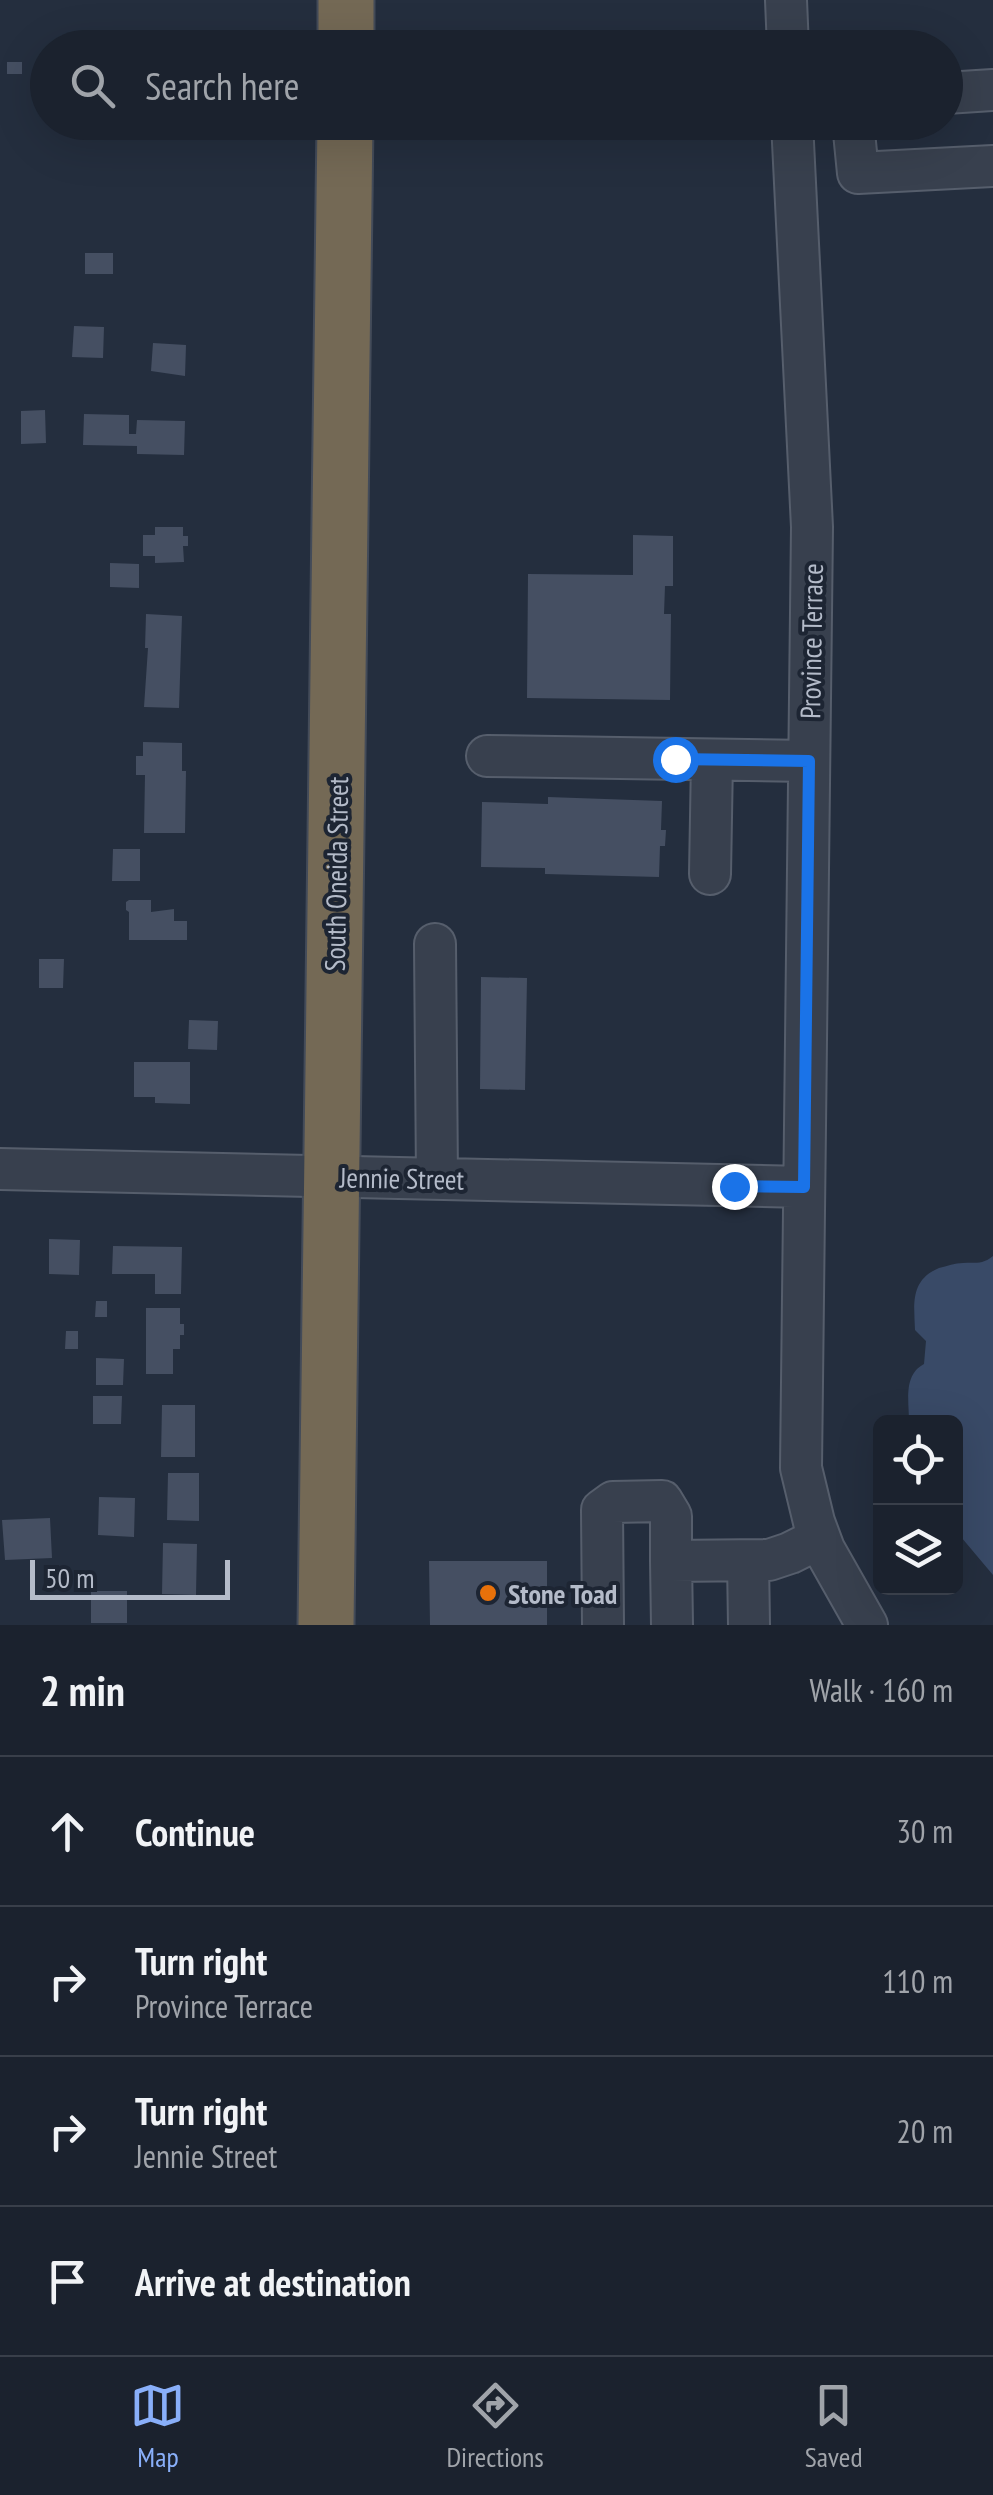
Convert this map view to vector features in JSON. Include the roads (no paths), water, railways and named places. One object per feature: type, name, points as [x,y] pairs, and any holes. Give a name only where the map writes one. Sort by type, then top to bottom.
[{"type":"highway","points":[[346,0],[346,30]]},
{"type":"highway","name":"South Oneida Street","points":[[326,1625],[345,140]]},
{"type":"street","points":[[786,0],[787,30]]},
{"type":"street","points":[[963,92],[993,90]]},
{"type":"street","name":"Province Terrace","points":[[793,140],[812,527],[801,1468],[820,1538],[868,1625]]},
{"type":"street","points":[[855,140],[858,172],[993,166]]},
{"type":"street","points":[[487,756],[809,761]]},
{"type":"street","points":[[710,874],[712,760]]},
{"type":"street","points":[[435,944],[437,1178]]},
{"type":"street","name":"Jennie Street","points":[[0,1169],[804,1187]]},
{"type":"street","points":[[603,1625],[602,1510],[612,1502],[662,1501],[671,1516],[672,1625]]},
{"type":"street","points":[[672,1562],[748,1562],[780,1556],[820,1538]]},
{"type":"street","points":[[748,1562],[749,1625]]},
{"type":"water","points":[[993,1256],[993,1575],[963,1539],[963,1415],[909,1415],[908,1397],[913,1375],[924,1364],[926,1341],[915,1330],[918,1286],[939,1268],[982,1262]]},
{"type":"place","name":"Stone Toad","points":[[488,1593]]}]
